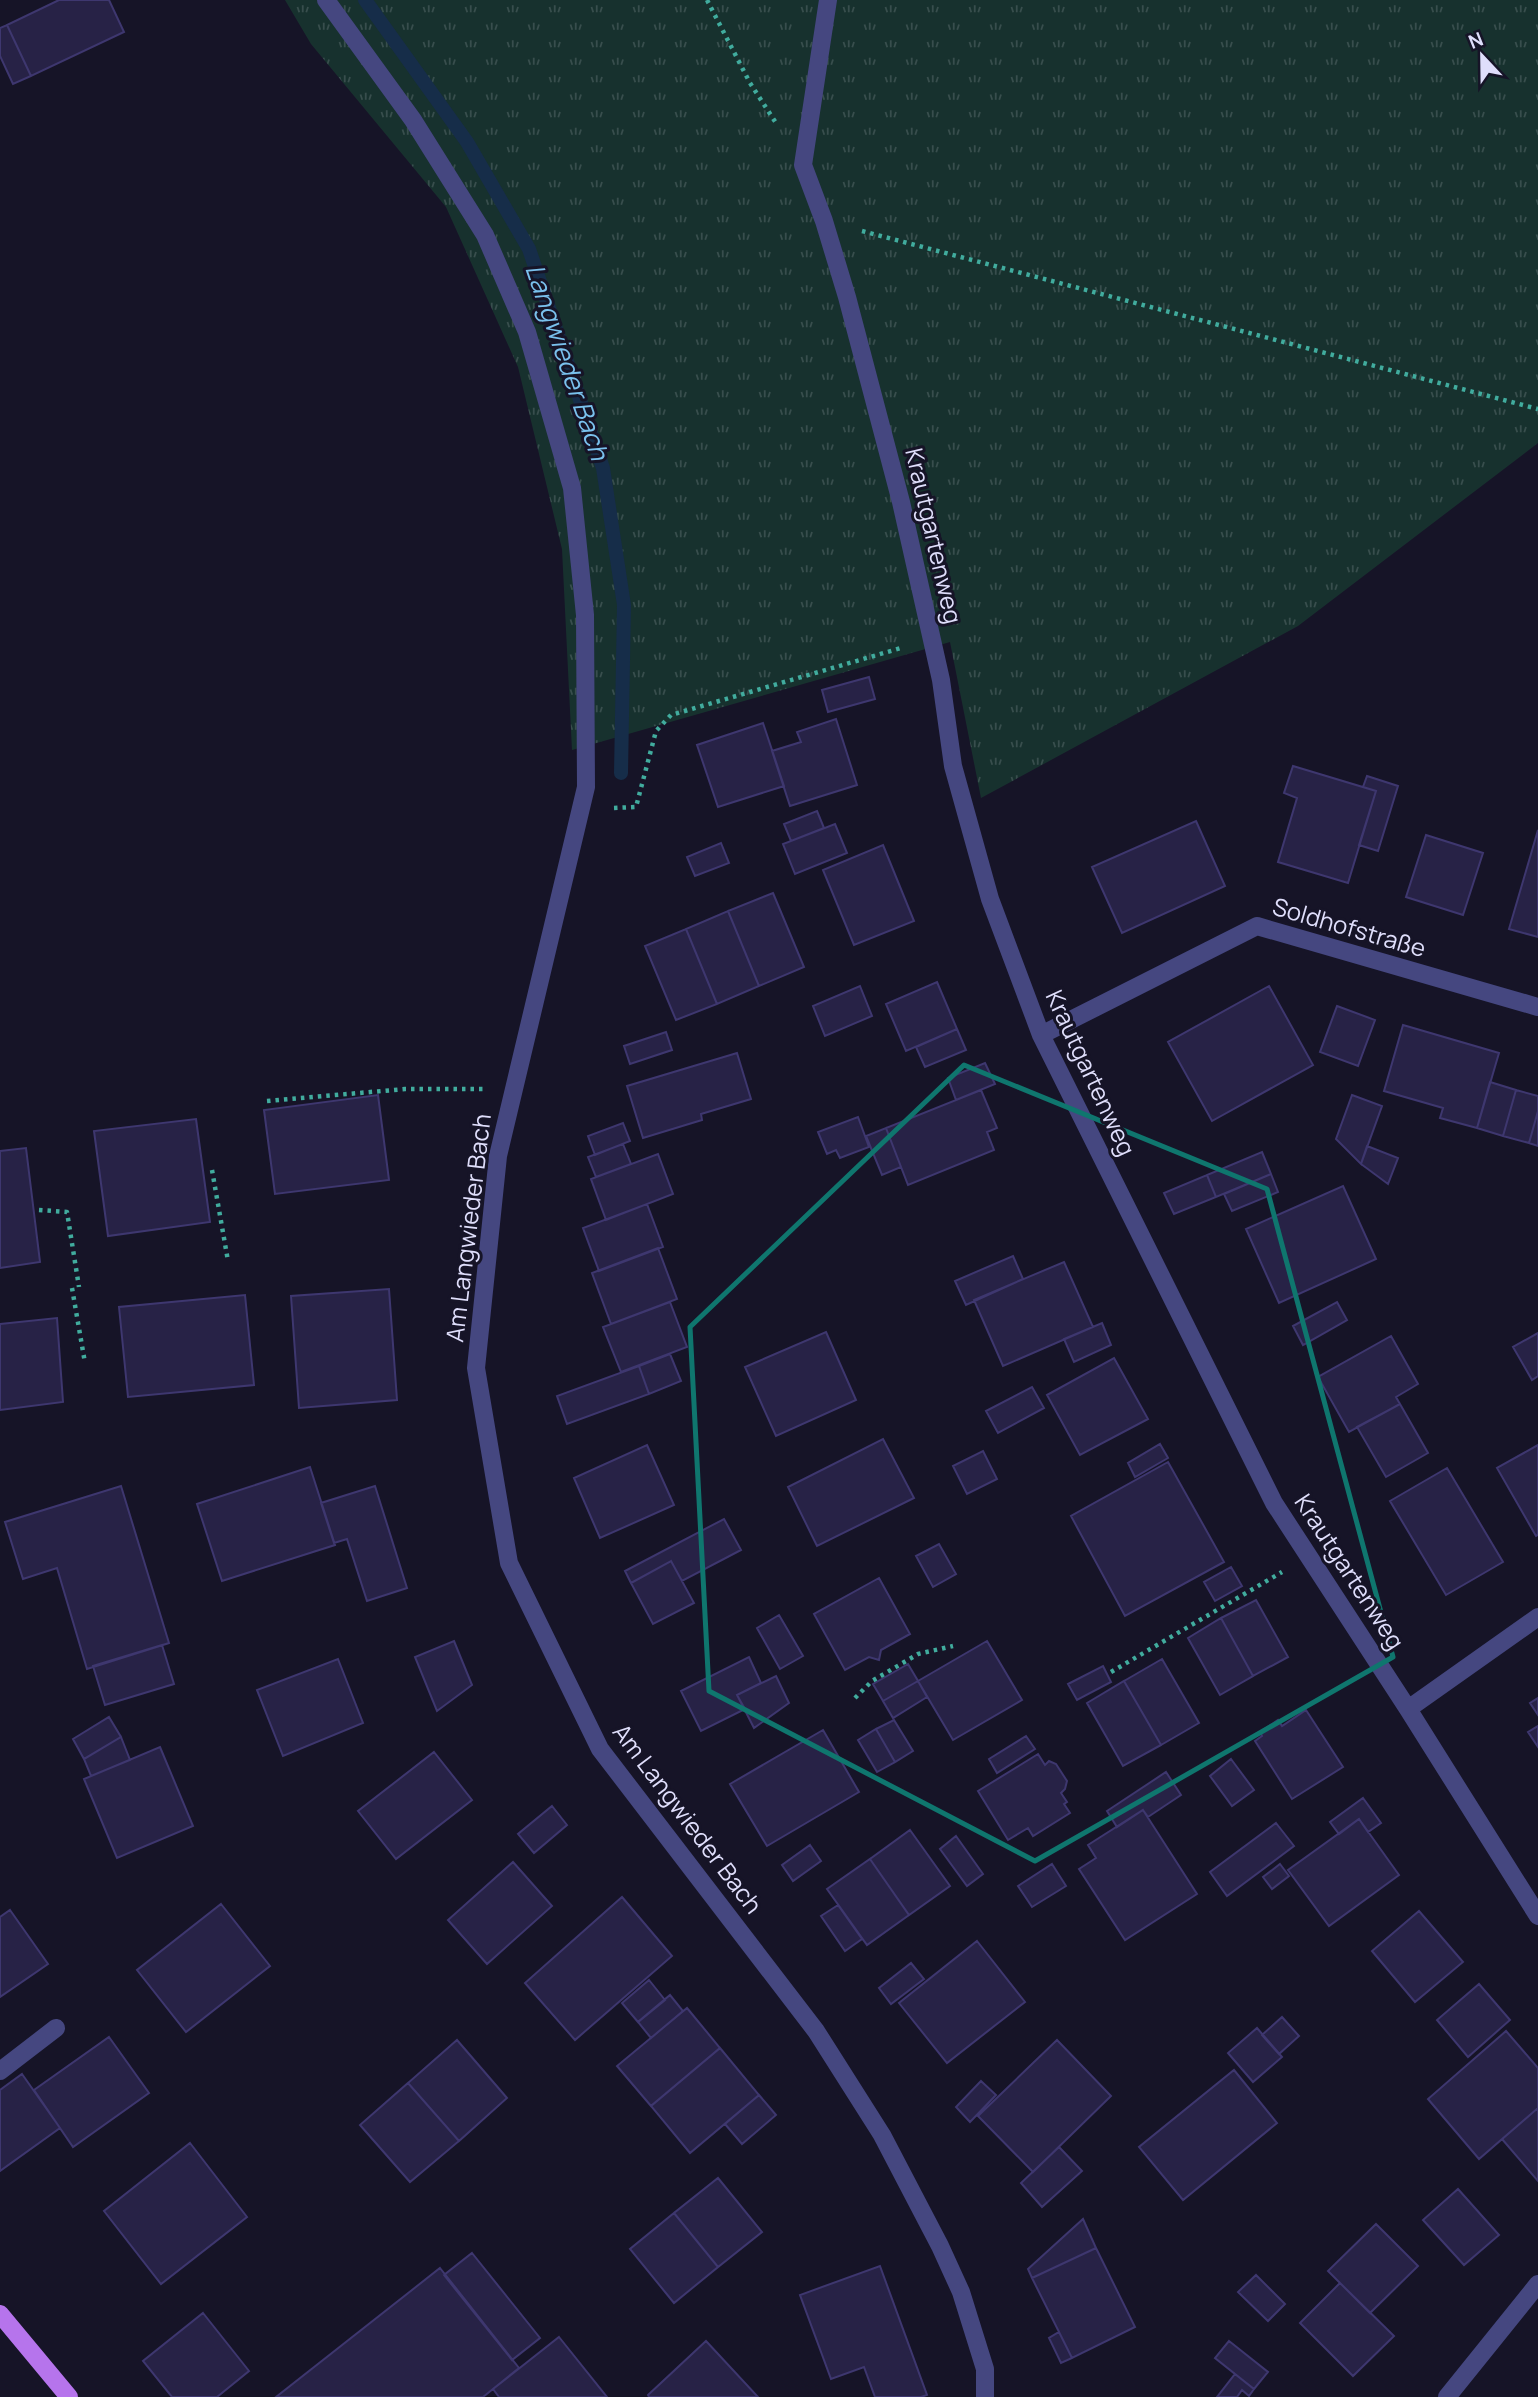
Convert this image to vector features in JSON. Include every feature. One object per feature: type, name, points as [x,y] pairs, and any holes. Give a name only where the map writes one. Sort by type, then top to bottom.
[{"type":"main road","points":[[0,2314],[69,2397]]},
{"type":"street","name":"Am Langwieder Bach","points":[[326,0],[413,120],[485,235],[527,332],[572,488],[585,615],[586,787],[498,1156],[476,1368],[509,1563],[600,1749],[816,2031],[882,2135],[961,2292],[985,2369],[985,2397]]},
{"type":"street","points":[[803,165],[828,0]]},
{"type":"street","name":"Krautgartenweg","points":[[803,165],[824,221],[847,297],[901,502],[941,680],[953,766],[986,886],[1041,1035],[1274,1503],[1538,1916]]},
{"type":"street","name":"Soldhofstraße","points":[[1041,1035],[1257,926],[1538,1007]]},
{"type":"street","points":[[1408,1709],[1538,1618]]},
{"type":"street","points":[[0,2071],[56,2028]]},
{"type":"street","points":[[1447,2397],[1538,2284]]},
{"type":"path","points":[[707,0],[750,83],[803,165]]},
{"type":"path","points":[[824,221],[1538,409]]},
{"type":"path","points":[[580,810],[636,807],[656,731],[671,715],[932,639]]},
{"type":"path","points":[[267,1101],[405,1089],[514,1089]]},
{"type":"path","points":[[212,1170],[228,1261]]},
{"type":"path","points":[[39,1210],[67,1212],[79,1287]]},
{"type":"path","points":[[72,1288],[85,1363]]},
{"type":"path","points":[[1111,1672],[1309,1557]]},
{"type":"path","points":[[855,1698],[872,1681],[918,1654],[953,1646]]},
{"type":"highlighted area","points":[[964,1065],[1267,1189],[1393,1657],[1035,1861],[709,1691],[690,1327]]},
{"type":"green space","points":[[285,0],[1538,0],[1538,443],[1298,626],[981,798],[950,642],[572,750],[562,549],[518,367],[446,207],[311,44]]},
{"type":"building","points":[[59,0],[109,0],[124,32],[31,76],[7,25]]},
{"type":"building","points":[[7,25],[31,76],[13,84],[0,56],[0,28]]},
{"type":"building","points":[[869,677],[875,699],[828,712],[822,690]]},
{"type":"building","points":[[836,719],[857,785],[790,806],[772,751],[801,742],[797,732]]},
{"type":"building","points":[[763,723],[784,786],[718,807],[697,745]]},
{"type":"building","points":[[1293,766],[1376,791],[1348,883],[1278,862],[1297,798],[1284,793]]},
{"type":"building","points":[[1367,776],[1398,786],[1378,851],[1359,845],[1376,791],[1363,787]]},
{"type":"building","points":[[817,811],[824,828],[791,841],[784,824]]},
{"type":"building","points":[[1196,821],[1225,886],[1122,933],[1092,867]]},
{"type":"building","points":[[835,824],[847,853],[795,874],[783,844]]},
{"type":"building","points":[[1538,830],[1538,937],[1509,929]]},
{"type":"building","points":[[1426,835],[1483,853],[1463,915],[1406,897]]},
{"type":"building","points":[[721,843],[729,863],[695,876],[687,857]]},
{"type":"building","points":[[883,845],[914,921],[854,945],[823,870]]},
{"type":"building","points":[[773,893],[804,967],[759,986],[728,911]]},
{"type":"building","points":[[728,911],[759,986],[717,1004],[686,929]]},
{"type":"building","points":[[686,929],[717,1004],[676,1020],[645,946]]},
{"type":"building","points":[[937,982],[957,1029],[906,1051],[886,1004]]},
{"type":"building","points":[[860,986],[872,1016],[825,1036],[813,1006]]},
{"type":"building","points":[[1269,986],[1313,1065],[1212,1121],[1168,1042]]},
{"type":"building","points":[[1337,1006],[1375,1020],[1358,1066],[1320,1052]]},
{"type":"building","points":[[1403,1025],[1499,1053],[1477,1128],[1440,1118],[1443,1108],[1384,1091]]},
{"type":"building","points":[[957,1029],[966,1050],[925,1067],[916,1047]]},
{"type":"building","points":[[666,1032],[672,1050],[630,1064],[624,1046]]},
{"type":"building","points":[[737,1053],[751,1099],[701,1114],[702,1120],[643,1138],[627,1086]]},
{"type":"building","points":[[985,1063],[995,1084],[956,1100],[948,1078]]},
{"type":"building","points":[[1490,1082],[1516,1090],[1503,1136],[1477,1128]]},
{"type":"building","points":[[981,1090],[997,1128],[987,1132],[994,1150],[908,1185],[886,1128]]},
{"type":"building","points":[[1516,1090],[1538,1096],[1538,1111],[1529,1143],[1503,1136]]},
{"type":"building","points":[[378,1095],[389,1180],[275,1194],[264,1110]]},
{"type":"building","points":[[1352,1095],[1382,1106],[1361,1164],[1336,1139]]},
{"type":"building","points":[[1538,1111],[1538,1146],[1529,1143]]},
{"type":"building","points":[[858,1117],[869,1147],[840,1158],[836,1150],[827,1154],[818,1132]]},
{"type":"building","points":[[196,1119],[210,1222],[108,1236],[94,1131]]},
{"type":"building","points":[[623,1123],[630,1141],[595,1155],[588,1136]]},
{"type":"building","points":[[886,1128],[901,1167],[882,1175],[866,1136]]},
{"type":"building","points":[[623,1144],[631,1164],[596,1177],[588,1157]]},
{"type":"building","points":[[1367,1146],[1398,1158],[1388,1184],[1361,1164]]},
{"type":"building","points":[[26,1148],[40,1262],[0,1268],[0,1151]]},
{"type":"building","points":[[1262,1152],[1271,1174],[1216,1197],[1207,1175]]},
{"type":"building","points":[[658,1154],[673,1194],[606,1220],[591,1179]]},
{"type":"building","points":[[1271,1174],[1278,1192],[1232,1211],[1224,1194]]},
{"type":"building","points":[[1207,1175],[1216,1197],[1174,1214],[1164,1193]]},
{"type":"building","points":[[1343,1186],[1376,1259],[1279,1303],[1246,1229]]},
{"type":"building","points":[[647,1204],[663,1247],[599,1271],[583,1228]]},
{"type":"building","points":[[658,1248],[677,1299],[611,1324],[592,1273]]},
{"type":"building","points":[[1013,1256],[1023,1279],[966,1305],[955,1281]]},
{"type":"building","points":[[1064,1262],[1093,1327],[1003,1366],[974,1300]]},
{"type":"building","points":[[389,1289],[397,1400],[299,1408],[291,1296]]},
{"type":"building","points":[[245,1295],[254,1385],[128,1397],[119,1307]]},
{"type":"building","points":[[670,1302],[687,1347],[621,1372],[603,1327]]},
{"type":"building","points":[[1337,1302],[1347,1320],[1303,1345],[1293,1326]]},
{"type":"building","points":[[57,1318],[63,1402],[0,1410],[0,1324]]},
{"type":"building","points":[[1102,1323],[1111,1345],[1074,1362],[1064,1339]]},
{"type":"building","points":[[826,1332],[856,1400],[776,1436],[745,1367]]},
{"type":"building","points":[[1538,1333],[1538,1376],[1532,1380],[1513,1347]]},
{"type":"building","points":[[1391,1336],[1418,1384],[1396,1397],[1400,1404],[1349,1432],[1318,1377]]},
{"type":"building","points":[[670,1354],[681,1381],[649,1394],[639,1366]]},
{"type":"building","points":[[1114,1358],[1148,1419],[1080,1455],[1047,1395]]},
{"type":"building","points":[[639,1366],[649,1394],[567,1424],[557,1396]]},
{"type":"building","points":[[1032,1387],[1044,1408],[998,1433],[986,1411]]},
{"type":"building","points":[[1400,1404],[1428,1453],[1386,1477],[1357,1427]]},
{"type":"building","points":[[883,1439],[914,1498],[817,1546],[788,1487]]},
{"type":"building","points":[[1160,1444],[1168,1458],[1135,1477],[1128,1463]]},
{"type":"building","points":[[647,1445],[674,1505],[600,1538],[574,1478]]},
{"type":"building","points":[[1538,1445],[1538,1535],[1536,1536],[1497,1468]]},
{"type":"building","points":[[983,1451],[997,1479],[967,1494],[953,1466]]},
{"type":"building","points":[[1168,1462],[1224,1562],[1125,1616],[1071,1516]]},
{"type":"building","points":[[310,1467],[335,1545],[222,1581],[197,1504]]},
{"type":"building","points":[[1447,1468],[1503,1562],[1446,1595],[1390,1501]]},
{"type":"building","points":[[121,1486],[169,1643],[87,1669],[57,1568],[23,1579],[5,1522]]},
{"type":"building","points":[[375,1486],[407,1588],[367,1601],[347,1539],[334,1543],[321,1503]]},
{"type":"building","points":[[724,1519],[741,1550],[682,1581],[671,1561],[631,1583],[625,1571]]},
{"type":"building","points":[[939,1544],[956,1574],[933,1587],[916,1556]]},
{"type":"building","points":[[671,1561],[694,1603],[653,1624],[631,1583]]},
{"type":"building","points":[[1231,1567],[1242,1586],[1215,1601],[1204,1582]]},
{"type":"building","points":[[879,1578],[910,1634],[881,1650],[879,1660],[869,1657],[845,1670],[814,1614]]},
{"type":"building","points":[[1256,1600],[1288,1657],[1253,1676],[1221,1618]]},
{"type":"building","points":[[779,1615],[803,1656],[780,1669],[757,1628]]},
{"type":"building","points":[[1221,1618],[1253,1676],[1220,1695],[1188,1638]]},
{"type":"building","points":[[454,1641],[472,1685],[437,1711],[415,1657]]},
{"type":"building","points":[[987,1641],[1022,1700],[953,1740],[918,1681]]},
{"type":"building","points":[[162,1645],[174,1684],[105,1705],[93,1666]]},
{"type":"building","points":[[749,1657],[761,1683],[737,1695],[745,1709],[701,1731],[681,1691]]},
{"type":"building","points":[[338,1659],[363,1723],[283,1756],[257,1690]]},
{"type":"building","points":[[1162,1659],[1199,1723],[1161,1745],[1124,1681]]},
{"type":"building","points":[[908,1664],[918,1681],[883,1701],[873,1684]]},
{"type":"building","points":[[1103,1666],[1111,1682],[1077,1700],[1068,1684]]},
{"type":"building","points":[[776,1676],[789,1703],[754,1728],[737,1695]]},
{"type":"building","points":[[918,1681],[927,1697],[893,1718],[883,1701]]},
{"type":"building","points":[[1124,1681],[1161,1745],[1123,1766],[1087,1703]]},
{"type":"building","points":[[1538,1698],[1538,1715],[1530,1703]]},
{"type":"building","points":[[1306,1710],[1343,1767],[1292,1799],[1255,1741],[1262,1736],[1260,1732],[1278,1720],[1282,1726]]},
{"type":"building","points":[[109,1717],[121,1737],[84,1759],[73,1739]]},
{"type":"building","points":[[894,1720],[913,1751],[895,1762],[876,1729]]},
{"type":"building","points":[[1538,1726],[1538,1747],[1528,1732]]},
{"type":"building","points":[[876,1729],[895,1762],[877,1772],[858,1740]]},
{"type":"building","points":[[823,1730],[859,1792],[767,1846],[730,1784]]},
{"type":"building","points":[[1026,1736],[1035,1749],[997,1773],[989,1759]]},
{"type":"building","points":[[121,1737],[130,1760],[91,1776],[84,1759]]},
{"type":"building","points":[[160,1747],[193,1826],[117,1858],[84,1779]]},
{"type":"building","points":[[434,1752],[472,1800],[396,1859],[358,1811]]},
{"type":"building","points":[[1038,1754],[1045,1765],[1049,1761],[1056,1764],[1067,1781],[1061,1793],[1070,1813],[1033,1836],[1028,1828],[1008,1840],[978,1791]]},
{"type":"building","points":[[1231,1759],[1254,1790],[1232,1806],[1210,1776]]},
{"type":"building","points":[[1166,1772],[1181,1795],[1148,1817],[1143,1810],[1117,1827],[1107,1811]]},
{"type":"building","points":[[1363,1798],[1381,1823],[1368,1832],[1359,1819],[1339,1834],[1330,1822]]},
{"type":"building","points":[[552,1806],[567,1825],[534,1853],[518,1834]]},
{"type":"building","points":[[1143,1810],[1197,1894],[1125,1940],[1079,1869],[1096,1858],[1088,1845]]},
{"type":"building","points":[[1359,1819],[1399,1875],[1329,1926],[1288,1870]]},
{"type":"building","points":[[1276,1823],[1294,1846],[1227,1896],[1210,1872]]},
{"type":"building","points":[[910,1830],[950,1886],[909,1915],[870,1859]]},
{"type":"building","points":[[956,1836],[983,1874],[967,1886],[940,1849]]},
{"type":"building","points":[[810,1845],[821,1861],[793,1881],[782,1865]]},
{"type":"building","points":[[870,1859],[909,1915],[867,1945],[827,1889]]},
{"type":"building","points":[[513,1862],[552,1906],[487,1964],[448,1920]]},
{"type":"building","points":[[1052,1864],[1066,1886],[1032,1907],[1018,1886]]},
{"type":"building","points":[[1280,1864],[1289,1876],[1272,1889],[1263,1877]]},
{"type":"building","points":[[622,1897],[672,1956],[575,2040],[525,1983]]},
{"type":"building","points":[[221,1904],[270,1966],[186,2032],[137,1970]]},
{"type":"building","points":[[838,1905],[862,1939],[845,1951],[821,1916]]},
{"type":"building","points":[[10,1910],[48,1964],[0,1997],[0,1917]]},
{"type":"building","points":[[1419,1911],[1463,1962],[1415,2002],[1372,1951]]},
{"type":"building","points":[[977,1941],[1025,2002],[947,2063],[899,2003]]},
{"type":"building","points":[[911,1963],[924,1979],[891,2004],[879,1988]]},
{"type":"building","points":[[649,1980],[665,2000],[638,2022],[622,2003]]},
{"type":"building","points":[[1479,1984],[1510,2020],[1468,2057],[1437,2020]]},
{"type":"building","points":[[670,1995],[683,2011],[651,2038],[638,2022]]},
{"type":"building","points":[[687,2008],[720,2048],[651,2106],[617,2066]]},
{"type":"building","points":[[1282,2017],[1299,2036],[1279,2054],[1262,2035]]},
{"type":"building","points":[[1257,2028],[1282,2057],[1253,2082],[1228,2053]]},
{"type":"building","points":[[1506,2031],[1538,2068],[1538,2108],[1479,2159],[1428,2099]]},
{"type":"building","points":[[109,2037],[149,2093],[73,2147],[34,2090]]},
{"type":"building","points":[[457,2040],[507,2098],[459,2141],[408,2083]]},
{"type":"building","points":[[1057,2040],[1111,2096],[1033,2172],[978,2116]]},
{"type":"building","points":[[720,2048],[759,2095],[690,2153],[651,2106]]},
{"type":"building","points":[[1234,2070],[1277,2123],[1183,2200],[1139,2147]]},
{"type":"building","points":[[22,2074],[60,2128],[0,2171],[0,2090]]},
{"type":"building","points":[[981,2081],[996,2095],[970,2122],[956,2107]]},
{"type":"building","points":[[408,2083],[459,2141],[410,2182],[360,2125]]},
{"type":"building","points":[[759,2095],[776,2115],[742,2144],[725,2124]]},
{"type":"building","points":[[1538,2108],[1538,2181],[1502,2139]]},
{"type":"building","points":[[190,2143],[247,2217],[161,2284],[104,2211]]},
{"type":"building","points":[[1059,2147],[1082,2171],[1042,2207],[1021,2183]]},
{"type":"building","points":[[718,2178],[762,2232],[718,2267],[674,2213]]},
{"type":"building","points":[[1458,2189],[1499,2235],[1464,2265],[1423,2220]]},
{"type":"building","points":[[674,2213],[718,2267],[674,2303],[630,2249]]},
{"type":"building","points":[[1083,2219],[1096,2248],[1032,2278],[1028,2269]]},
{"type":"building","points":[[1376,2224],[1418,2266],[1370,2313],[1328,2271]]},
{"type":"building","points":[[1096,2248],[1135,2327],[1072,2358],[1032,2278]]},
{"type":"building","points":[[472,2253],[540,2338],[512,2360],[444,2275]]},
{"type":"building","points":[[880,2266],[927,2395],[875,2397],[864,2367],[831,2379],[800,2295]]},
{"type":"building","points":[[440,2268],[519,2368],[483,2397],[276,2397]]},
{"type":"building","points":[[1256,2275],[1285,2304],[1268,2321],[1238,2292]]},
{"type":"building","points":[[1340,2283],[1394,2336],[1353,2376],[1300,2323]]},
{"type":"building","points":[[203,2313],[249,2371],[217,2397],[172,2397],[143,2361]]},
{"type":"building","points":[[1059,2332],[1072,2358],[1061,2363],[1049,2338]]},
{"type":"building","points":[[559,2337],[607,2397],[499,2397],[493,2389]]},
{"type":"building","points":[[706,2341],[758,2397],[649,2397],[648,2395]]},
{"type":"building","points":[[1229,2341],[1268,2372],[1254,2389],[1215,2358]]},
{"type":"building","points":[[1235,2374],[1254,2389],[1249,2396],[1242,2390],[1237,2397],[1217,2397]]},
{"type":"waterway","name":"Langwieder Bach","points":[[365,0],[467,142],[529,249],[603,468],[624,605],[621,773]]}]
